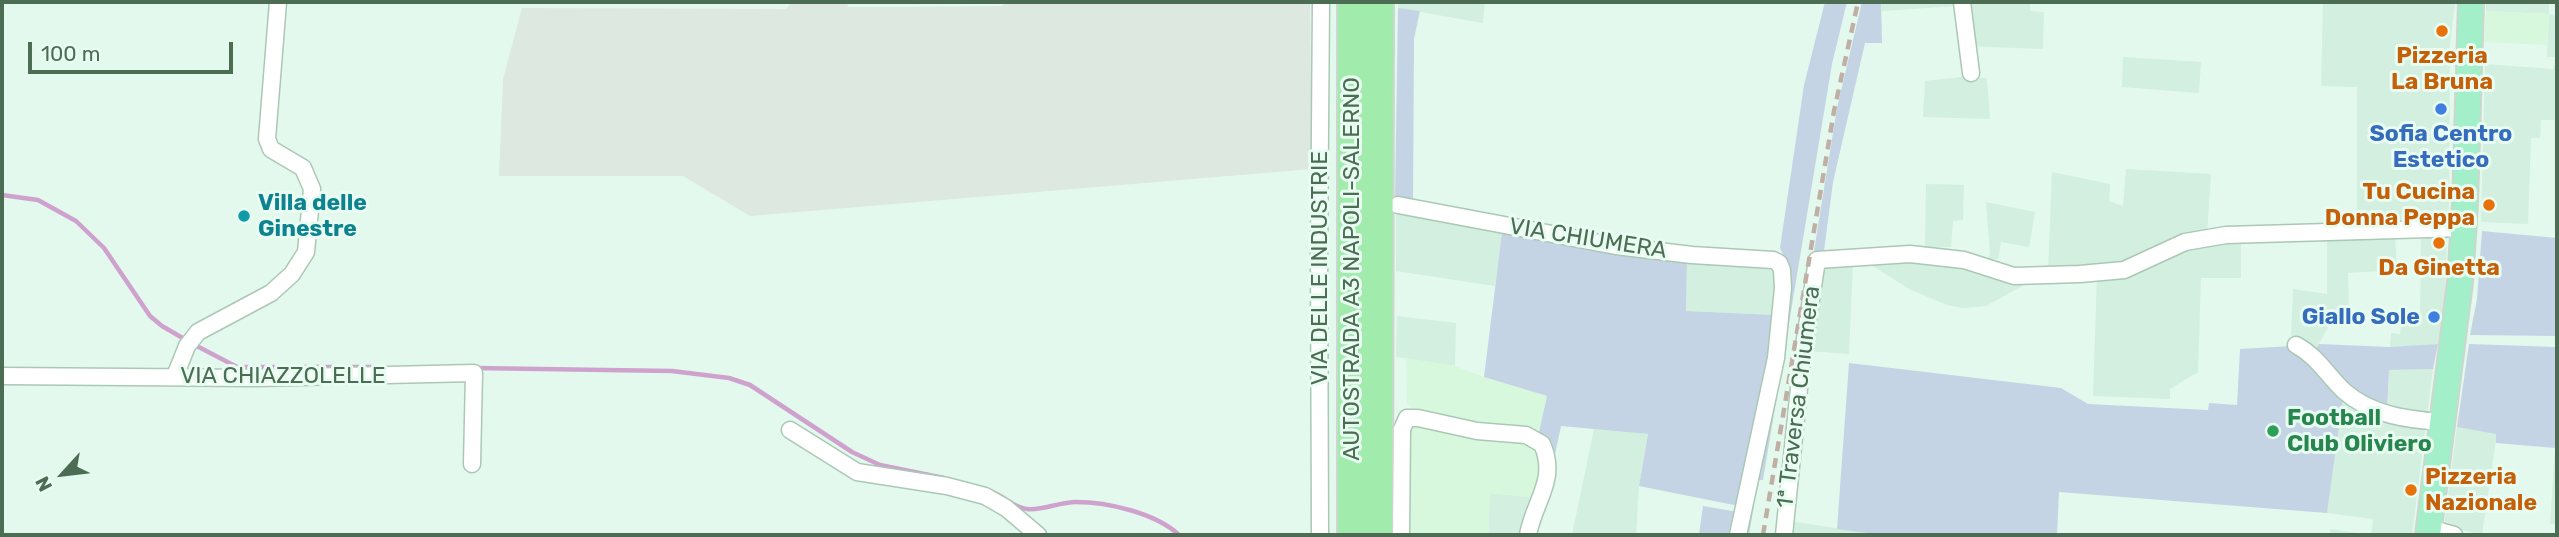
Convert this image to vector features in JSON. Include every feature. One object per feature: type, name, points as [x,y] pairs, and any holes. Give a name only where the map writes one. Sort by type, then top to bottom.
[{"type":"highway","name":"AUTOSTRADA A3 NAPOLI-SALERNO","points":[[1352,2],[1352,535]]},
{"type":"highway","name":"AUTOSTRADA A3 NAPOLI-SALERNO","points":[[1378,535],[1379,2]]},
{"type":"main road","points":[[2428,531],[2454,339],[2464,228],[2471,2]]},
{"type":"street","points":[[174,376],[188,342],[206,327],[271,293],[292,274],[306,253],[312,189],[303,168],[271,149],[268,139],[278,2]]},
{"type":"street","name":"VIA DELLE INDUSTRIE","points":[[1320,535],[1321,2]]},
{"type":"street","points":[[1962,2],[1971,74]]},
{"type":"street","name":"VIA CHIUMERA","points":[[1398,205],[1616,247],[1773,260],[1779,263],[1783,288],[1776,358],[1738,535]]},
{"type":"street","name":"1ª Traversa Chiumera","points":[[1784,535],[1802,359],[1817,260],[1910,254],[1964,260],[2014,276],[2080,274],[2123,270],[2185,242],[2226,235],[2464,228]]},
{"type":"street","points":[[2296,345],[2318,361],[2342,390],[2367,406],[2392,415],[2443,422]]},
{"type":"street","name":"VIA CHIAZZOLELLE","points":[[2,376],[256,378],[474,373],[472,464]]},
{"type":"street","points":[[1401,535],[1402,429],[1407,418],[1418,418],[1477,430],[1526,435],[1542,444],[1549,467],[1547,482],[1528,535]]},
{"type":"street","points":[[790,430],[857,472],[947,486],[985,496],[1006,508],[1038,535]]},
{"type":"street","points":[[2428,531],[2454,535]]},
{"type":"shaded area","points":[[847,2],[848,7],[901,7],[1002,6],[1007,2],[1310,2],[1312,169],[750,216],[683,176],[499,176],[503,79],[522,8],[786,9],[791,3]]},
{"type":"shaded area","points":[[1398,2],[1485,2],[1483,23],[1398,8]]},
{"type":"shaded area","points":[[1825,2],[1847,2],[1832,64],[1763,480],[1758,480],[1749,535],[1741,535],[1787,263],[1780,248],[1804,85]]},
{"type":"shaded area","points":[[1862,2],[1881,2],[1882,43],[1865,43],[1833,182],[1824,251],[1814,251],[1837,108]]},
{"type":"shaded area","points":[[1881,2],[2030,2],[2030,11],[2044,12],[2043,49],[1963,46],[1957,6],[1882,11]]},
{"type":"shaded area","points":[[2323,2],[2455,4],[2450,45],[2449,224],[2357,224],[2357,87],[2321,86]]},
{"type":"shaded area","points":[[2486,2],[2549,2],[2549,14],[2486,11]]},
{"type":"shaded area","points":[[1398,8],[1420,11],[1414,39],[1413,203],[1395,200]]},
{"type":"shaded area","points":[[2486,11],[2549,14],[2547,45],[2484,42]]},
{"type":"shaded area","points":[[2549,14],[2557,15],[2557,57],[2547,57]]},
{"type":"shaded area","points":[[2123,57],[2201,62],[2199,93],[2122,87]]},
{"type":"shaded area","points":[[2485,64],[2553,69],[2554,65],[2557,65],[2557,120],[2541,120],[2540,138],[2531,138],[2528,224],[2481,222]]},
{"type":"shaded area","points":[[1961,77],[1987,78],[1990,119],[1923,117],[1925,81]]},
{"type":"shaded area","points":[[2126,169],[2211,174],[2207,234],[2123,266],[2048,272],[2052,172],[2110,184],[2109,201],[2123,206]]},
{"type":"shaded area","points":[[1926,184],[1964,185],[1963,220],[1953,221],[1951,247],[1925,248]]},
{"type":"shaded area","points":[[1986,202],[2035,212],[2029,247],[2001,242],[1998,259],[1987,260],[1990,254]]},
{"type":"shaded area","points":[[1396,210],[1502,232],[1495,286],[1396,271]]},
{"type":"shaded area","points":[[2482,231],[2557,238],[2557,336],[2470,335],[2477,299]]},
{"type":"shaded area","points":[[1502,232],[1687,260],[1686,311],[1776,315],[1771,362],[1739,506],[1639,486],[1648,434],[1561,426],[1554,459],[1548,443],[1539,432],[1547,396],[1484,377]]},
{"type":"shaded area","points":[[2421,233],[2447,234],[2445,290],[2438,344],[2390,347],[2391,333],[2400,334],[2401,322],[2420,323]]},
{"type":"shaded area","points":[[2395,234],[2397,270],[2348,273],[2349,314],[2337,311],[2315,351],[2309,343],[2291,339],[2293,289],[2327,294],[2327,236]]},
{"type":"shaded area","points":[[2207,242],[2241,242],[2241,278],[2201,278],[2198,372],[2170,389],[2170,399],[2093,396],[2097,276]]},
{"type":"shaded area","points":[[1912,258],[1953,264],[2016,279],[2024,285],[1986,306],[1963,308],[1947,305],[1909,289],[1865,261]]},
{"type":"shaded area","points":[[1687,260],[1771,267],[1777,277],[1776,315],[1686,311]]},
{"type":"shaded area","points":[[1853,262],[1849,354],[1807,351],[1823,263]]},
{"type":"shaded area","points":[[1397,316],[1456,323],[1455,366],[1396,357]]},
{"type":"shaded area","points":[[2319,344],[2389,347],[2438,344],[2433,369],[2389,370],[2387,410],[2346,387],[2315,351]]},
{"type":"shaded area","points":[[2469,344],[2557,347],[2555,448],[2496,443],[2496,434],[2457,427]]},
{"type":"shaded area","points":[[2291,346],[2312,359],[2343,399],[2327,513],[2059,492],[2057,535],[1883,535],[1837,529],[1849,363],[2061,388],[2088,404],[2208,410],[2209,403],[2237,405],[2240,349]]},
{"type":"shaded area","points":[[1406,358],[1455,366],[1547,396],[1539,432],[1417,412],[1407,403]]},
{"type":"shaded area","points":[[2433,369],[2412,535],[2371,535],[2373,519],[2327,513],[2343,399],[2387,410],[2389,370]]},
{"type":"shaded area","points":[[2557,422],[2557,524],[2550,524],[2555,448]]},
{"type":"shaded area","points":[[1416,424],[1529,440],[1542,458],[1536,498],[1490,493],[1488,535],[1405,535],[1406,443],[1410,429]]},
{"type":"shaded area","points":[[2457,427],[2497,434],[2482,535],[2444,526]]},
{"type":"shaded area","points":[[1594,429],[1648,434],[1639,486],[1636,535],[1572,535]]},
{"type":"shaded area","points":[[1490,493],[1536,498],[1522,535],[1488,535]]},
{"type":"shaded area","points":[[1703,506],[1738,512],[1733,535],[1699,535]]},
{"type":"shaded area","points":[[1788,521],[1883,535],[1787,535]]},
{"type":"shaded area","points":[[2330,529],[2371,535],[2330,535]]},
{"type":"waterway","points":[[2,195],[38,200],[76,221],[104,248],[150,316],[186,340]]},
{"type":"waterway","points":[[193,344],[237,367],[385,367]]},
{"type":"waterway","points":[[474,368],[672,371],[729,378],[750,385],[852,452],[880,465],[944,478]]},
{"type":"waterway","points":[[992,492],[1027,509],[1076,502],[1130,510],[1158,521],[1179,535]]},
{"type":"railway","points":[[1763,535],[1834,111],[1858,2]]},
{"type":"place","name":"Pizzeria La Bruna","points":[[2442,31]]},
{"type":"place","name":"Sofia Centro Estetico","points":[[2441,109]]},
{"type":"place","name":"Tu Cucina Donna Peppa","points":[[2489,205]]},
{"type":"place","name":"Villa delle Ginestre","points":[[244,216]]},
{"type":"place","name":"Da Ginetta","points":[[2439,243]]},
{"type":"place","name":"Giallo Sole","points":[[2434,317]]},
{"type":"place","name":"Football Club Oliviero","points":[[2273,431]]},
{"type":"place","name":"Pizzeria Nazionale","points":[[2411,490]]}]
